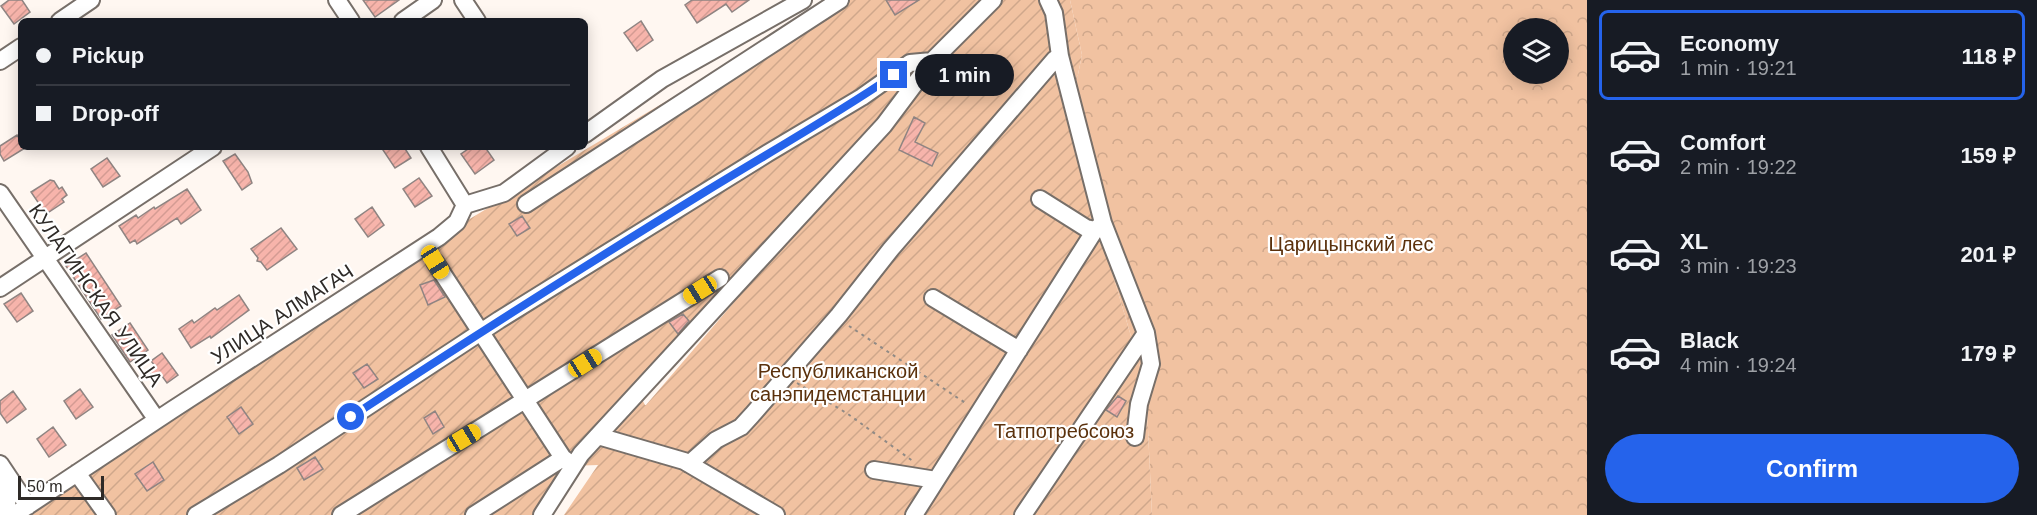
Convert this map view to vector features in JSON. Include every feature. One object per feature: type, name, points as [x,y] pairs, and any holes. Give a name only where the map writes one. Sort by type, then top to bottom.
[{"type":"street","points":[[65,18],[92,0]]},
{"type":"street","points":[[337,0],[349,18]]},
{"type":"street","points":[[407,18],[434,0]]},
{"type":"street","points":[[463,0],[475,18]]},
{"type":"street","points":[[588,132],[662,79],[803,0]]},
{"type":"street","points":[[526,204],[840,0]]},
{"type":"street","points":[[474,515],[568,462],[598,436],[884,125],[932,61],[993,0]]},
{"type":"street","points":[[1048,0],[1054,13],[1060,56],[1099,226],[1146,333],[1151,364],[1139,404],[1135,437]]},
{"type":"street","points":[[0,61],[18,49]]},
{"type":"street","points":[[689,464],[716,440],[741,427],[787,376],[891,249],[1060,56]]},
{"type":"street","points":[[196,515],[279,465],[480,332],[862,97],[910,63],[932,61]]},
{"type":"street","points":[[0,288],[208,150]]},
{"type":"street","points":[[431,150],[465,205],[504,193],[563,150]]},
{"type":"street","name":"КУЛАГИНСКАЯ УЛИЦА","points":[[0,193],[157,420]]},
{"type":"street","points":[[1040,199],[1086,228],[1099,226]]},
{"type":"street","name":"УЛИЦА АЛМАГАЧ","points":[[21,510],[439,237],[457,222],[465,205]]},
{"type":"street","points":[[914,515],[1099,226]]},
{"type":"street","points":[[435,262],[568,462]]},
{"type":"street","points":[[341,515],[720,278]]},
{"type":"street","points":[[933,298],[1019,350]]},
{"type":"street","points":[[1023,515],[1146,333]]},
{"type":"street","points":[[598,436],[689,464],[776,515]]},
{"type":"street","points":[[542,515],[568,462]]},
{"type":"street","points":[[0,464],[21,510]]},
{"type":"street","points":[[874,470],[936,480]]},
{"type":"street","points":[[77,473],[106,515]]},
{"type":"street","points":[[0,479],[8,496],[7,505],[0,509]]},
{"type":"path","points":[[836,317],[980,411]]},
{"type":"path","points":[[787,376],[848,414],[916,464]]},
{"type":"green space","points":[[835,0],[1070,0],[1082,55],[1068,123],[1146,387],[1152,515],[564,515],[598,465],[570,466],[538,515],[20,515],[463,223]],"holes":[[[975,21],[646,405],[635,386]]]},
{"type":"green space","name":"Царицынский лес","points":[[1070,0],[1587,0],[1587,515],[1152,515],[1146,387],[1068,123],[1082,55]]},
{"type":"building","points":[[9,0],[22,0],[30,12],[18,18],[14,24],[1,6]]},
{"type":"building","points":[[363,0],[399,0],[375,17]]},
{"type":"building","points":[[692,0],[749,0],[732,12],[726,4],[697,23],[685,5]]},
{"type":"building","points":[[886,0],[919,0],[895,15]]},
{"type":"building","points":[[641,21],[653,40],[637,51],[624,33]]},
{"type":"building","points":[[914,117],[925,123],[915,142],[938,153],[932,166],[899,150]]},
{"type":"building","points":[[17,135],[18,150],[22,150],[4,161],[0,154],[0,146]]},
{"type":"building","points":[[383,150],[406,150],[411,158],[395,168]]},
{"type":"building","points":[[467,150],[487,150],[494,160],[475,174],[461,154]]},
{"type":"building","points":[[235,154],[248,172],[252,183],[242,190],[223,161]]},
{"type":"building","points":[[107,158],[120,176],[103,187],[91,169]]},
{"type":"building","points":[[419,178],[432,196],[415,207],[403,189]]},
{"type":"building","points":[[50,180],[54,181],[59,189],[62,187],[67,195],[62,199],[64,202],[46,214],[31,192]]},
{"type":"building","points":[[187,189],[201,210],[181,224],[177,218],[137,244],[135,240],[130,243],[119,226],[136,215],[138,218],[154,207],[155,209]]},
{"type":"building","points":[[372,207],[384,225],[368,237],[355,219]]},
{"type":"building","points":[[522,216],[530,228],[517,236],[509,224]]},
{"type":"building","points":[[281,228],[297,249],[267,270],[261,262],[257,261],[258,258],[251,249]]},
{"type":"building","points":[[86,253],[121,306],[101,319],[66,266]]},
{"type":"building","points":[[434,280],[445,297],[428,305],[420,285]]},
{"type":"building","points":[[21,293],[33,311],[17,322],[4,304]]},
{"type":"building","points":[[239,295],[249,310],[211,338],[210,336],[191,348],[179,329],[192,320],[194,323],[215,308],[217,310]]},
{"type":"building","points":[[683,314],[689,321],[678,334],[669,322]]},
{"type":"building","points":[[130,323],[148,350],[130,362],[112,335]]},
{"type":"building","points":[[162,353],[178,375],[167,383],[162,376],[156,381],[149,372],[156,367],[151,361]]},
{"type":"building","points":[[367,364],[378,379],[364,388],[353,373]]},
{"type":"building","points":[[80,389],[93,407],[76,419],[64,401]]},
{"type":"building","points":[[13,391],[26,409],[7,423],[0,413],[0,401]]},
{"type":"building","points":[[1118,396],[1126,401],[1117,417],[1106,410]]},
{"type":"building","points":[[241,407],[253,424],[239,434],[227,417]]},
{"type":"building","points":[[435,411],[444,427],[433,434],[424,418]]},
{"type":"building","points":[[53,427],[66,445],[49,457],[37,439]]},
{"type":"building","points":[[315,457],[323,469],[304,480],[297,468]]},
{"type":"building","points":[[153,462],[164,480],[147,491],[135,474]]},
{"type":"route","points":[[351,417],[499,320],[862,97],[894,75]]},
{"type":"park label","name":"Республиканской санэпидемстанции","points":[[838,382]]},
{"type":"park label","name":"Татпотребсоюз","points":[[1064,431]]}]
